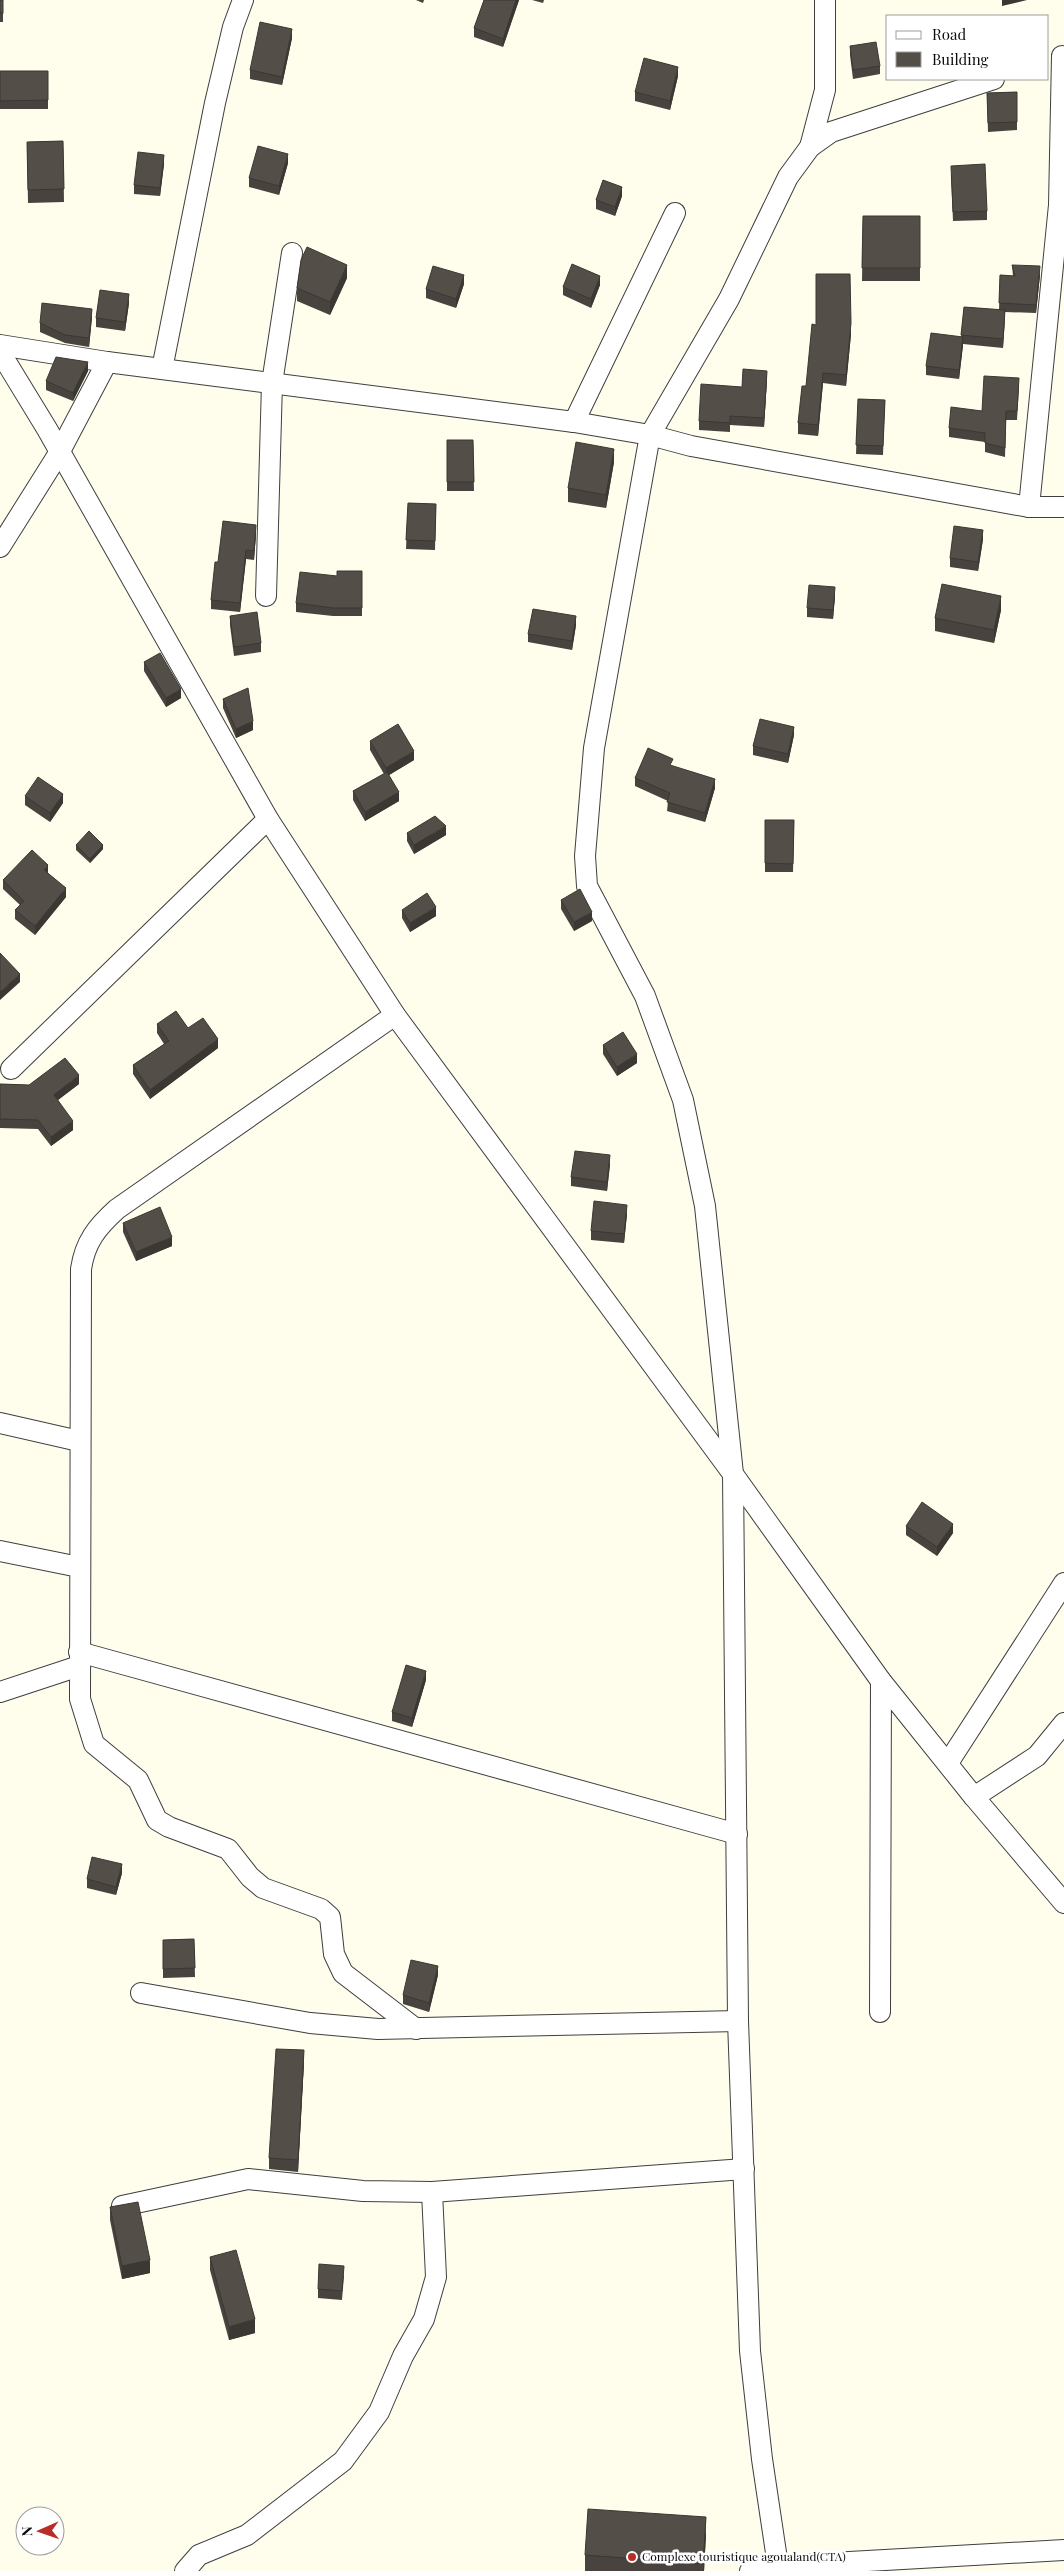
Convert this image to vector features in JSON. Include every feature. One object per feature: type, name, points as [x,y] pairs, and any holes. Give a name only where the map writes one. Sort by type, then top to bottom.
[{"type":"street","points":[[162,369],[215,103],[233,28],[244,0]]},
{"type":"street","points":[[810,147],[825,90],[825,0]]},
{"type":"street","points":[[1029,507],[1059,205],[1058,57]]},
{"type":"street","points":[[778,2566],[762,2459],[750,2351],[738,2020],[733,1474],[705,1206],[683,1100],[645,996],[587,886],[585,856],[594,748],[650,435],[729,299],[788,177],[810,147],[831,132],[991,80]]},
{"type":"street","points":[[574,422],[675,214]]},
{"type":"street","points":[[266,596],[272,383],[292,253]]},
{"type":"street","points":[[0,346],[107,362],[574,422],[650,435],[691,446],[1029,507],[1064,506]]},
{"type":"street","points":[[0,352],[47,429],[58,453],[268,820],[395,1015],[733,1474],[881,1681],[974,1797],[1057,1886],[1064,1903]]},
{"type":"street","points":[[0,547],[58,453],[107,362]]},
{"type":"street","points":[[11,1069],[268,820]]},
{"type":"street","points":[[395,1015],[117,1209],[90,1236],[83,1252],[81,1269],[79,1659],[80,1699],[94,1744],[138,1780],[157,1820],[169,1827],[228,1849],[250,1877],[263,1888],[321,1908],[330,1917],[334,1954],[343,1973],[416,2029]]},
{"type":"street","points":[[0,1423],[79,1441]]},
{"type":"street","points":[[0,1552],[79,1567]]},
{"type":"street","points":[[948,1763],[1064,1583]]},
{"type":"street","points":[[0,1692],[79,1659],[737,1834]]},
{"type":"street","points":[[880,2012],[881,1681]]},
{"type":"street","points":[[974,1797],[1037,1756],[1064,1723]]},
{"type":"street","points":[[141,1993],[310,2024],[378,2029],[738,2020]]},
{"type":"street","points":[[122,2206],[248,2179],[362,2190],[432,2192],[744,2169]]},
{"type":"street","points":[[185,2571],[200,2555],[247,2536],[343,2461],[379,2412],[403,2356],[424,2319],[436,2277],[432,2192]]},
{"type":"street","points":[[750,2571],[778,2566],[898,2566],[1064,2550]]},
{"type":"building","points":[[0,0],[3,0],[3,13],[0,13]]},
{"type":"building","points":[[484,0],[516,0],[503,39],[474,28]]},
{"type":"building","points":[[260,22],[292,29],[282,77],[250,70]]},
{"type":"building","points":[[876,42],[880,66],[853,70],[850,46]]},
{"type":"building","points":[[644,58],[678,67],[670,101],[635,92]]},
{"type":"building","points":[[0,71],[48,71],[48,100],[0,101]]},
{"type":"building","points":[[1017,92],[1017,122],[988,123],[987,93]]},
{"type":"building","points":[[63,141],[64,189],[28,190],[27,142]]},
{"type":"building","points":[[258,146],[288,154],[279,186],[249,178]]},
{"type":"building","points":[[138,152],[164,155],[160,188],[134,185]]},
{"type":"building","points":[[985,164],[987,211],[953,212],[951,166]]},
{"type":"building","points":[[603,180],[622,187],[615,207],[596,200]]},
{"type":"building","points":[[863,216],[920,216],[920,268],[862,268]]},
{"type":"building","points":[[307,247],[347,265],[330,302],[297,288],[301,260]]},
{"type":"building","points":[[572,264],[600,276],[591,299],[563,287]]},
{"type":"building","points":[[1012,265],[1040,266],[1036,305],[999,303],[1000,275],[1015,276]]},
{"type":"building","points":[[433,266],[464,275],[456,299],[426,289]]},
{"type":"building","points":[[816,274],[850,274],[851,323],[846,375],[823,373],[818,425],[798,423],[802,386],[806,386],[812,324],[816,325]]},
{"type":"building","points":[[100,290],[129,294],[125,322],[96,318]]},
{"type":"building","points":[[42,303],[92,309],[89,338],[65,335],[40,323]]},
{"type":"building","points":[[964,307],[1005,310],[1003,339],[961,335]]},
{"type":"building","points":[[931,333],[963,337],[959,370],[926,366]]},
{"type":"building","points":[[56,357],[88,362],[73,393],[46,381]]},
{"type":"building","points":[[743,369],[767,371],[764,418],[730,416],[730,423],[699,421],[701,384],[742,387]]},
{"type":"building","points":[[984,376],[1019,378],[1017,411],[1006,411],[1005,448],[985,443],[985,433],[949,428],[951,407],[982,411]]},
{"type":"building","points":[[858,399],[885,400],[883,446],[856,445]]},
{"type":"building","points":[[447,440],[473,440],[474,482],[447,482]]},
{"type":"building","points":[[576,442],[614,449],[606,495],[568,488]]},
{"type":"building","points":[[408,503],[436,504],[435,541],[406,540]]},
{"type":"building","points":[[223,521],[256,525],[254,551],[246,550],[240,603],[211,600],[215,562],[218,562]]},
{"type":"building","points":[[954,526],[983,530],[978,562],[950,558]]},
{"type":"building","points":[[337,571],[362,571],[362,608],[333,608],[296,603],[300,572],[337,576]]},
{"type":"building","points":[[942,584],[1001,596],[994,630],[935,618]]},
{"type":"building","points":[[809,585],[835,587],[833,610],[807,608]]},
{"type":"building","points":[[533,609],[576,616],[572,641],[528,634]]},
{"type":"building","points":[[257,612],[261,643],[234,647],[230,616]]},
{"type":"building","points":[[160,653],[181,689],[166,698],[144,662]]},
{"type":"building","points":[[248,688],[253,721],[236,729],[223,699]]},
{"type":"building","points":[[760,719],[794,727],[788,754],[753,746]]},
{"type":"building","points":[[398,724],[414,751],[386,768],[370,741]]},
{"type":"building","points":[[648,748],[673,759],[670,765],[715,779],[705,813],[667,802],[670,793],[635,778]]},
{"type":"building","points":[[387,772],[399,792],[365,812],[353,791]]},
{"type":"building","points":[[38,777],[63,794],[50,813],[25,796]]},
{"type":"building","points":[[435,816],[446,826],[414,845],[407,833]]},
{"type":"building","points":[[765,820],[794,820],[793,864],[765,863]]},
{"type":"building","points":[[89,831],[103,845],[90,859],[76,845]]},
{"type":"building","points":[[32,850],[48,865],[44,870],[66,888],[35,926],[15,910],[24,901],[3,880]]},
{"type":"building","points":[[580,889],[592,912],[574,922],[561,900]]},
{"type":"building","points":[[427,893],[436,907],[410,923],[402,910]]},
{"type":"building","points":[[0,953],[20,974],[0,992]]},
{"type":"building","points":[[176,1011],[188,1028],[203,1018],[218,1039],[150,1090],[133,1065],[169,1041],[157,1024]]},
{"type":"building","points":[[623,1032],[637,1054],[617,1067],[603,1045]]},
{"type":"building","points":[[65,1058],[79,1075],[54,1095],[73,1121],[51,1137],[38,1120],[0,1119],[0,1084],[29,1085]]},
{"type":"building","points":[[575,1151],[610,1155],[607,1182],[571,1177]]},
{"type":"building","points":[[594,1201],[627,1205],[624,1234],[591,1231]]},
{"type":"building","points":[[160,1207],[172,1237],[136,1252],[123,1223]]},
{"type":"building","points":[[922,1502],[953,1524],[937,1547],[906,1526]]},
{"type":"building","points":[[406,1665],[426,1671],[412,1718],[392,1712]]},
{"type":"building","points":[[92,1857],[122,1864],[116,1887],[87,1879]]},
{"type":"building","points":[[194,1939],[195,1968],[163,1969],[163,1940]]},
{"type":"building","points":[[411,1960],[438,1966],[429,2003],[403,1995]]},
{"type":"building","points":[[276,2049],[304,2050],[298,2160],[269,2158]]},
{"type":"building","points":[[138,2202],[150,2260],[122,2266],[110,2207]]},
{"type":"building","points":[[236,2250],[255,2319],[229,2327],[210,2257]]},
{"type":"building","points":[[319,2264],[344,2266],[342,2291],[318,2289]]},
{"type":"building","points":[[588,2509],[706,2517],[703,2564],[585,2555]]},
{"type":"place","name":"Complexe touristique agoualand(CTA)","points":[[632,2557]]}]
